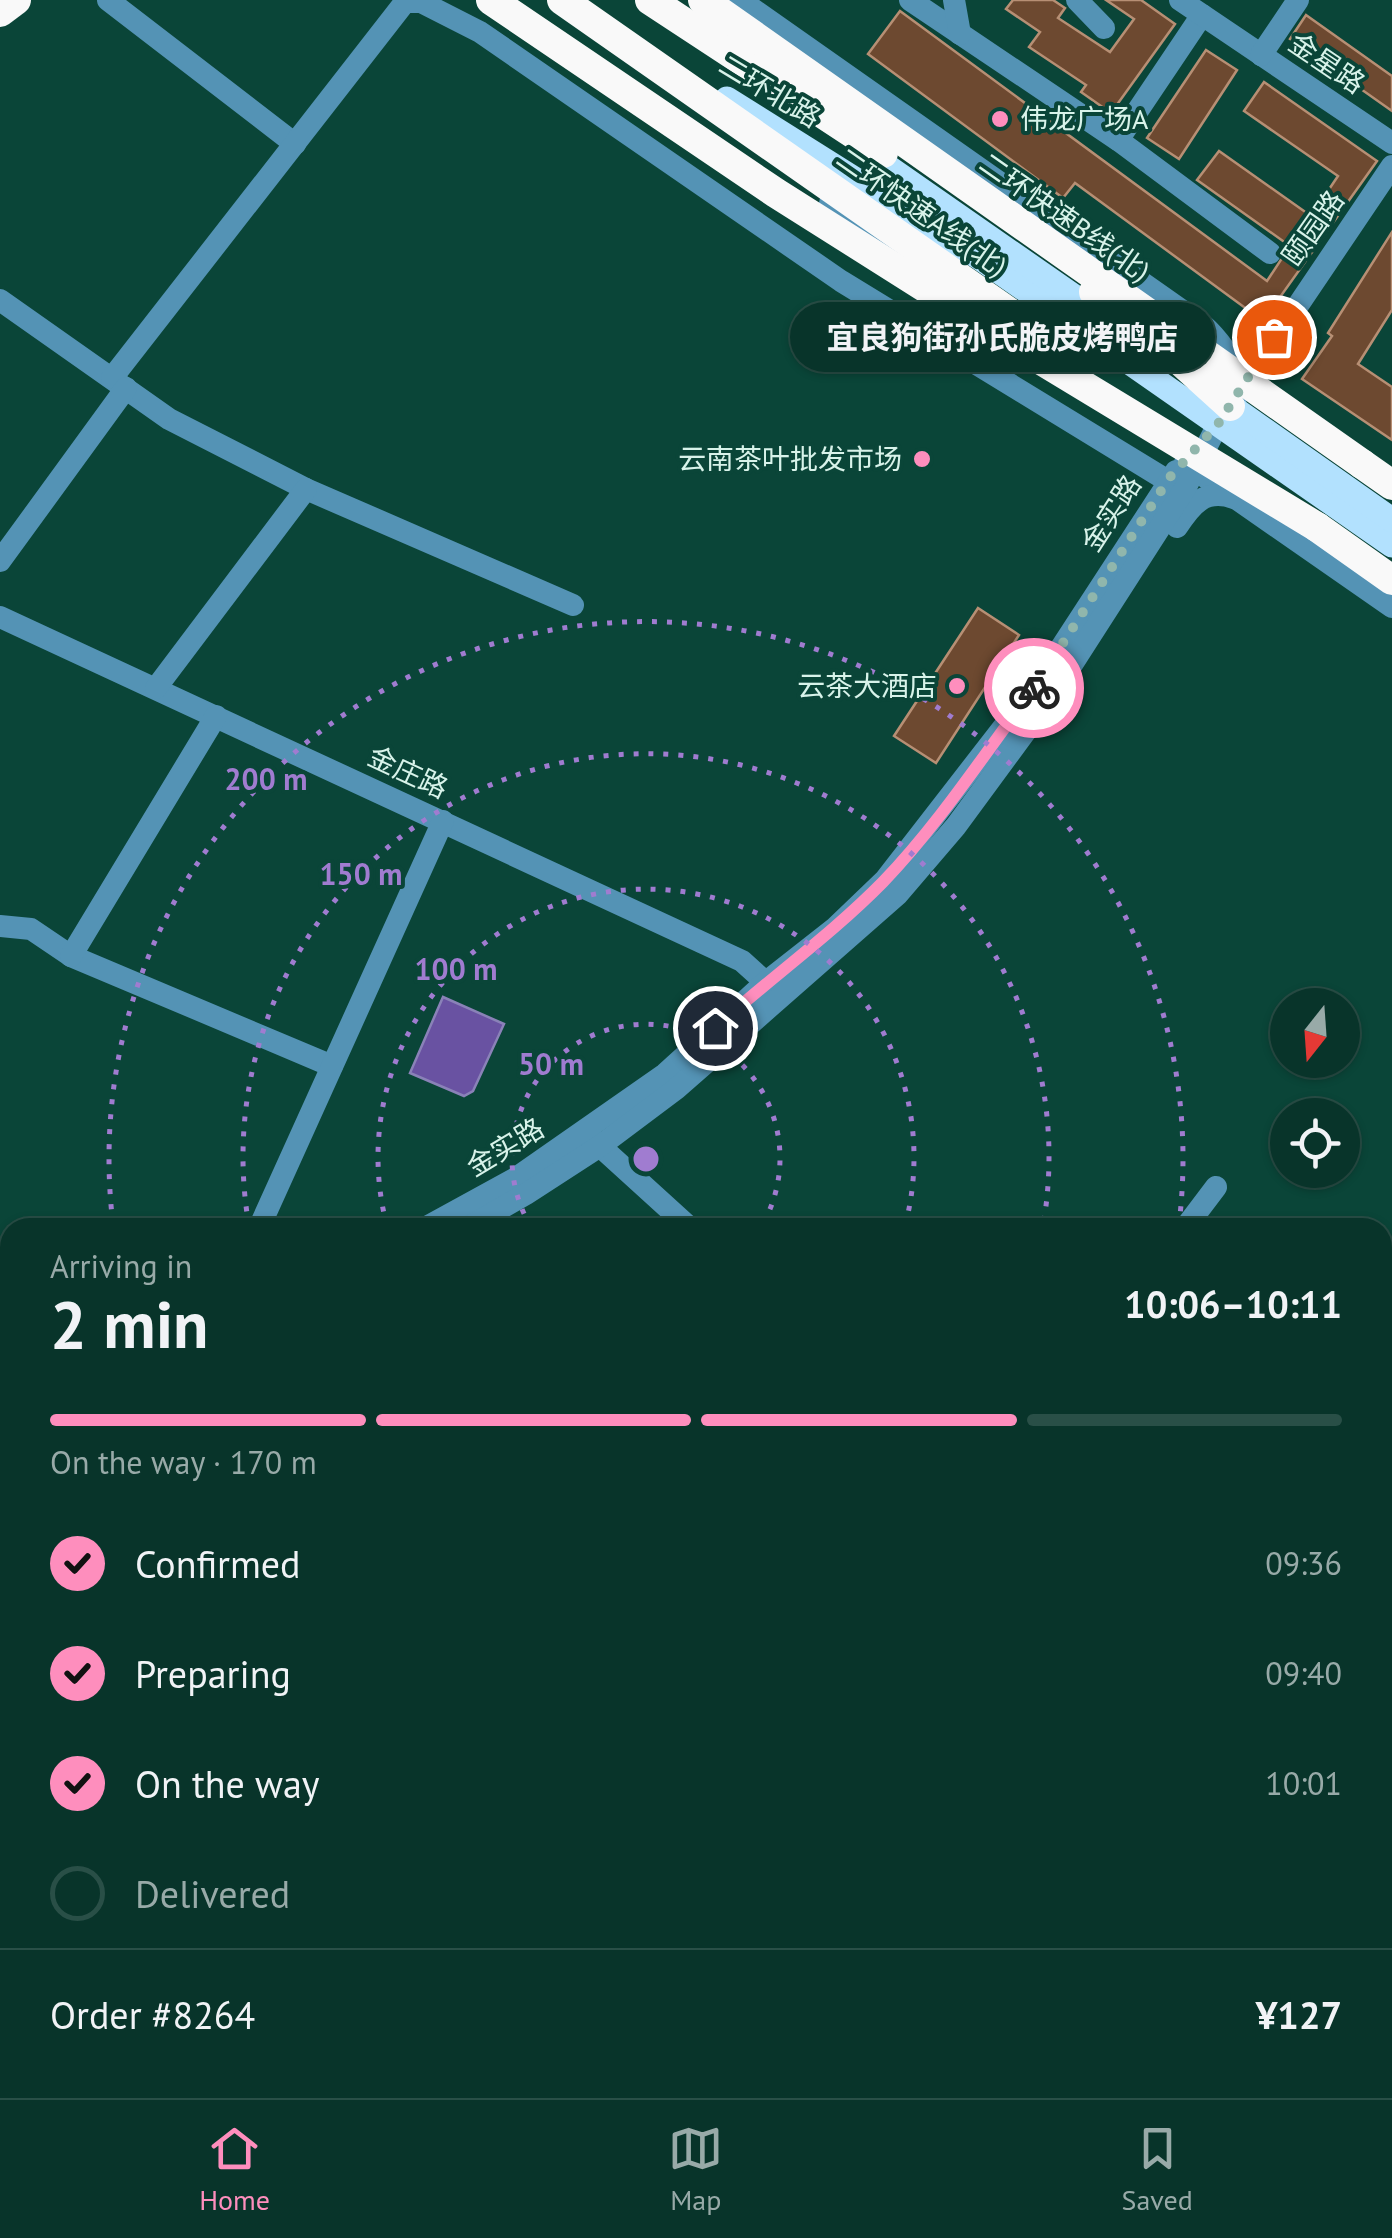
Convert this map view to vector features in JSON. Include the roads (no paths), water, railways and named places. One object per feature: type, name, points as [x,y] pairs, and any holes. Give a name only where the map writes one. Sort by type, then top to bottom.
[{"type":"highway","points":[[0,12],[16,0]]},
{"type":"highway","points":[[491,0],[790,202],[1317,528]]},
{"type":"highway","points":[[649,0],[1269,399]]},
{"type":"highway","points":[[691,0],[1032,270],[1104,300],[1193,371],[1224,415]]},
{"type":"highway","name":"二环快速B线(北)","points":[[702,0],[1392,485]]},
{"type":"highway","name":"二环快速A线(北)","points":[[566,4],[1392,580]]},
{"type":"main road","name":"二环北路","points":[[649,0],[1032,270],[1392,546]]},
{"type":"main road","name":"二环北路","points":[[566,4],[836,166],[1032,270]]},
{"type":"main road","points":[[1032,270],[1051,314],[1118,406],[1160,446]]},
{"type":"main road","points":[[1104,300],[1170,320],[1243,371]]},
{"type":"main road","name":"二环北路","points":[[1224,415],[1392,520]]},
{"type":"street","points":[[108,0],[294,144]]},
{"type":"street","points":[[740,0],[1204,326],[1243,371],[1392,475]]},
{"type":"street","points":[[910,0],[1118,140],[1270,253]]},
{"type":"street","points":[[954,0],[960,34]]},
{"type":"street","points":[[1077,0],[1104,28]]},
{"type":"street","name":"金星路","points":[[1180,0],[1392,142]]},
{"type":"street","points":[[1261,55],[1298,0]]},
{"type":"street","points":[[0,561],[119,384],[402,1],[422,2],[480,32],[841,281],[1168,481]]},
{"type":"street","points":[[566,4],[669,74],[964,308],[1392,608]]},
{"type":"street","points":[[1118,140],[1202,16]]},
{"type":"street","name":"颐园路","points":[[1224,415],[1243,371],[1392,166]]},
{"type":"street","points":[[0,300],[169,419],[306,489],[573,605]]},
{"type":"street","name":"金实路","points":[[484,1218],[526,1194],[665,1074],[897,895],[965,814],[1052,694],[1189,466],[1224,415]]},
{"type":"street","name":"金实路","points":[[773,989],[885,880],[940,812],[1040,680],[1168,481],[1189,466]]},
{"type":"street","points":[[156,688],[306,489]]},
{"type":"street","points":[[1088,639],[1124,607],[1192,506],[1214,494],[1236,498]]},
{"type":"street","name":"金庄路","points":[[0,617],[742,961],[773,989]]},
{"type":"street","points":[[71,956],[216,716]]},
{"type":"street","points":[[264,1218],[443,821]]},
{"type":"street","points":[[0,926],[32,929],[71,956],[332,1066]]},
{"type":"street","points":[[593,1139],[679,1218]]},
{"type":"street","name":"金实路","points":[[443,1218],[593,1139]]},
{"type":"street","points":[[1193,1218],[1216,1187]]},
{"type":"place","name":"伟龙广场A","points":[[1000,119]]},
{"type":"place","name":"宜良狗街孙氏脆皮烤鸭店","points":[[1274,337]]},
{"type":"place","name":"云南茶叶批发市场","points":[[922,459]]},
{"type":"place","name":"云茶大酒店","points":[[957,686]]}]
